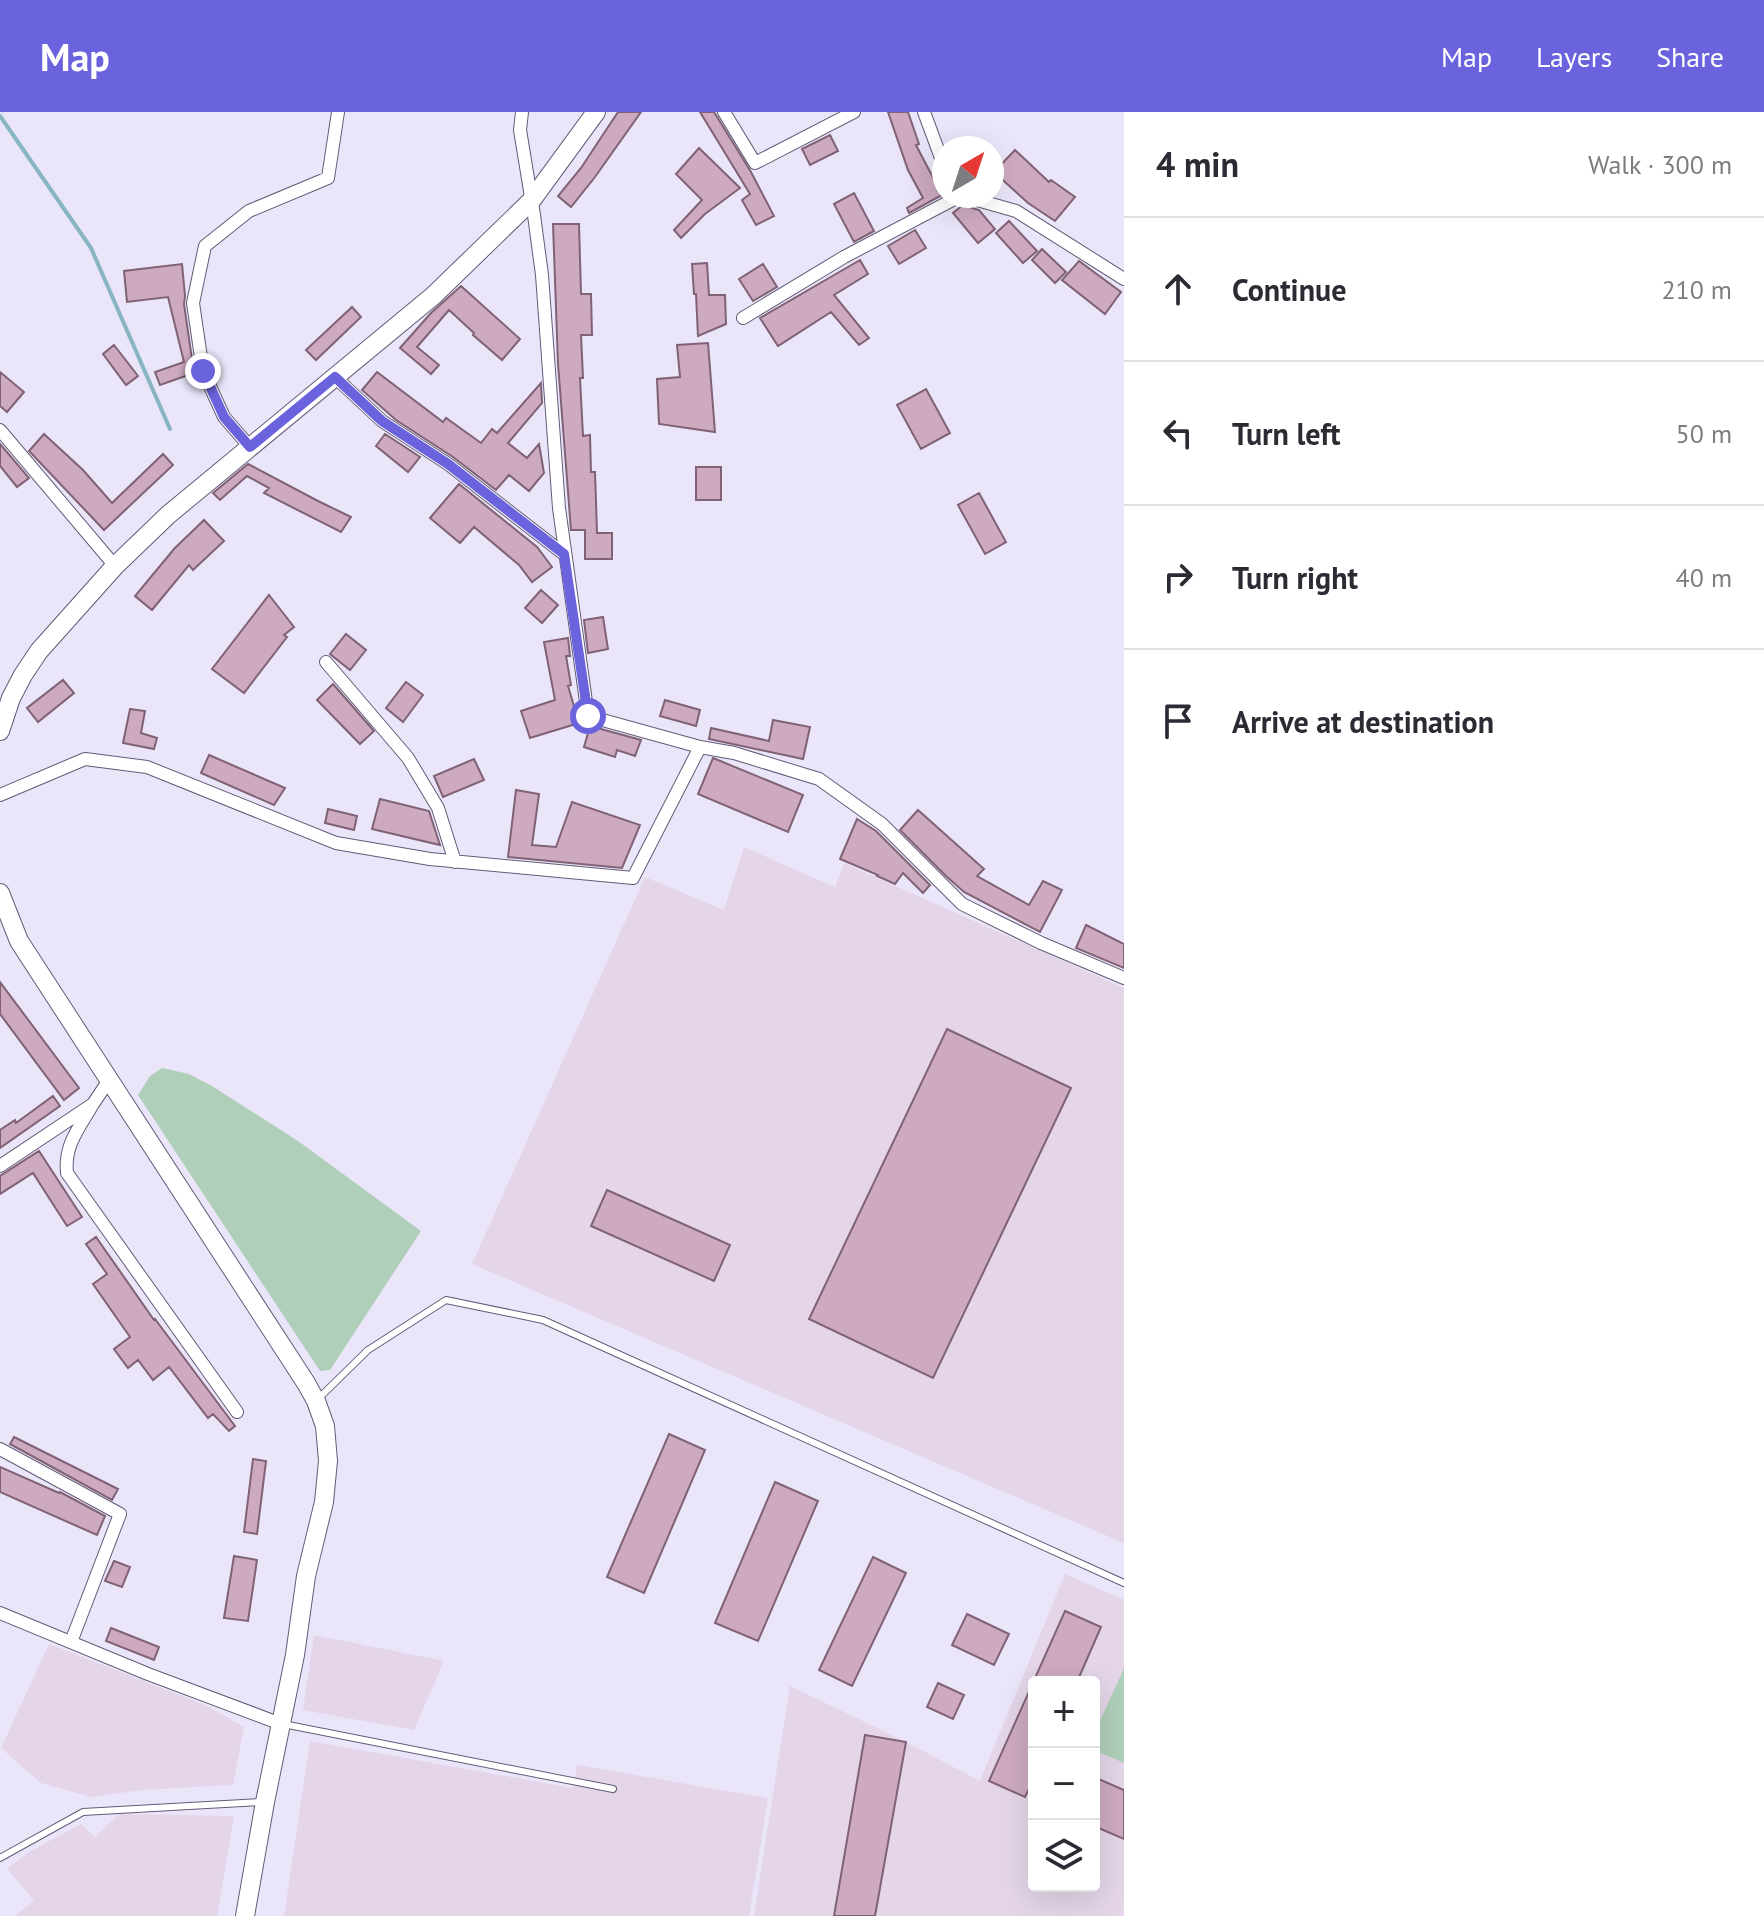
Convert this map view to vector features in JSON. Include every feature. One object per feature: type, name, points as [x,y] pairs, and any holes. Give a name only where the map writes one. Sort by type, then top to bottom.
[{"type":"main road","points":[[0,731],[11,698],[39,651],[115,566],[168,515],[433,296],[531,201],[596,112]]},
{"type":"main road","points":[[0,893],[19,941],[316,1401],[325,1426],[328,1461],[324,1502],[306,1576],[295,1655],[245,1916]]},
{"type":"street","points":[[250,447],[224,417],[203,371],[193,303],[205,246],[249,211],[328,178],[338,112]]},
{"type":"street","points":[[522,112],[520,130],[542,275],[564,554],[588,716],[700,747],[734,753],[819,779],[882,824],[962,904],[1041,943],[1124,978]]},
{"type":"street","points":[[724,112],[755,163],[854,112]]},
{"type":"street","points":[[924,112],[933,136]]},
{"type":"street","points":[[743,318],[844,257],[939,208]]},
{"type":"street","points":[[1004,208],[1016,211],[1124,279]]},
{"type":"street","points":[[335,377],[382,421],[448,464],[564,554]]},
{"type":"street","points":[[0,430],[115,566]]},
{"type":"street","points":[[326,662],[408,758],[438,808],[455,862]]},
{"type":"street","points":[[0,795],[85,759],[147,767],[336,843],[455,862],[633,878],[700,747]]},
{"type":"street","points":[[109,1080],[71,1143],[65,1157],[67,1173],[237,1412]]},
{"type":"street","points":[[0,1166],[93,1104]]},
{"type":"street","points":[[0,1449],[120,1514],[71,1642]]},
{"type":"street","points":[[0,1613],[281,1724]]},
{"type":"lane","points":[[316,1401],[368,1350],[446,1300],[543,1320],[1124,1583]]},
{"type":"lane","points":[[281,1724],[613,1789]]},
{"type":"lane","points":[[0,1858],[83,1812],[265,1802]]},
{"type":"shaded area","points":[[744,847],[835,887],[844,863],[1124,988],[1124,1543],[472,1264],[645,877],[724,910]]},
{"type":"shaded area","points":[[1065,1574],[1124,1600],[1124,1916],[754,1916],[790,1686],[980,1781]]},
{"type":"shaded area","points":[[314,1635],[444,1661],[414,1730],[303,1710]]},
{"type":"shaded area","points":[[49,1644],[205,1705],[244,1727],[233,1785],[142,1790],[91,1797],[41,1783],[1,1748]]},
{"type":"shaded area","points":[[310,1741],[573,1788],[577,1765],[768,1798],[749,1916],[284,1916]]},
{"type":"shaded area","points":[[119,1814],[234,1816],[217,1916],[15,1916],[34,1900],[7,1869],[29,1852],[81,1824],[95,1837]]},
{"type":"green space","points":[[162,1068],[189,1074],[212,1086],[298,1141],[421,1231],[330,1370],[320,1371],[138,1095],[150,1076]]},
{"type":"green space","points":[[1124,1668],[1124,1763],[1100,1753],[1100,1721]]},
{"type":"building","points":[[618,112],[641,112],[571,207],[558,196],[581,168]]},
{"type":"building","points":[[700,112],[714,112],[774,216],[756,225],[742,200],[750,194]]},
{"type":"building","points":[[888,112],[908,112],[919,144],[916,145],[932,176],[932,201],[909,213],[907,208],[923,198],[908,170]]},
{"type":"building","points":[[830,135],[838,151],[810,165],[802,149]]},
{"type":"building","points":[[699,148],[740,188],[705,214],[681,238],[674,230],[702,200],[676,174]]},
{"type":"building","points":[[1015,150],[1049,182],[1051,180],[1075,197],[1055,221],[1028,203],[1004,181],[1004,162]]},
{"type":"building","points":[[854,193],[874,231],[854,242],[834,204]]},
{"type":"building","points":[[959,208],[979,210],[995,229],[978,243],[953,213]]},
{"type":"building","points":[[1009,221],[1037,251],[1023,263],[996,233]]},
{"type":"building","points":[[553,224],[579,224],[581,294],[591,294],[592,335],[581,335],[583,436],[590,435],[597,533],[612,533],[612,559],[585,559],[585,530],[571,530],[558,364]]},
{"type":"building","points":[[915,230],[926,248],[899,264],[888,246]]},
{"type":"building","points":[[1042,249],[1066,272],[1055,283],[1032,260]]},
{"type":"building","points":[[860,260],[868,274],[834,295],[869,338],[859,345],[831,312],[778,346],[760,318]]},
{"type":"building","points":[[1079,261],[1121,292],[1105,314],[1062,280]]},
{"type":"building","points":[[707,263],[709,295],[725,295],[726,324],[698,336],[692,264]]},
{"type":"building","points":[[182,264],[194,373],[160,385],[155,372],[184,362],[168,297],[127,302],[124,271]]},
{"type":"building","points":[[763,264],[777,287],[753,301],[739,279]]},
{"type":"building","points":[[461,286],[520,339],[502,360],[449,310],[417,347],[439,365],[431,374],[400,348],[431,313]]},
{"type":"building","points":[[352,307],[361,317],[316,360],[306,350]]},
{"type":"building","points":[[708,343],[715,432],[659,424],[657,379],[680,377],[677,345]]},
{"type":"building","points":[[114,345],[138,376],[126,385],[103,354]]},
{"type":"building","points":[[0,372],[24,392],[7,412],[0,406]]},
{"type":"building","points":[[377,372],[443,422],[446,418],[481,443],[492,429],[497,433],[541,383],[542,403],[508,443],[527,458],[539,444],[544,473],[529,491],[509,475],[496,490],[396,420],[362,390]]},
{"type":"building","points":[[926,389],[950,433],[921,449],[897,405]]},
{"type":"building","points":[[44,434],[83,470],[112,503],[163,454],[173,465],[104,530],[29,451]]},
{"type":"building","points":[[385,434],[420,457],[408,472],[376,446]]},
{"type":"building","points":[[0,444],[29,478],[17,487],[0,466]]},
{"type":"building","points":[[248,464],[351,517],[341,532],[264,493],[269,488],[247,476],[220,500],[213,493]]},
{"type":"building","points":[[696,467],[721,467],[721,500],[696,500]]},
{"type":"building","points":[[459,484],[537,547],[552,567],[532,582],[519,565],[474,527],[460,543],[430,518]]},
{"type":"building","points":[[979,493],[1006,542],[985,554],[958,505]]},
{"type":"building","points":[[204,520],[224,541],[193,570],[189,565],[152,610],[135,596],[174,549]]},
{"type":"building","points":[[541,590],[558,605],[542,623],[525,608]]},
{"type":"building","points":[[269,595],[294,627],[284,635],[287,637],[244,693],[212,669]]},
{"type":"building","points":[[603,617],[608,649],[588,653],[584,620]]},
{"type":"building","points":[[346,634],[366,650],[350,670],[330,654]]},
{"type":"building","points":[[568,638],[570,656],[566,656],[571,685],[568,686],[579,723],[530,738],[521,711],[555,700],[544,642]]},
{"type":"building","points":[[63,680],[74,693],[38,722],[27,708]]},
{"type":"building","points":[[406,682],[423,695],[403,722],[386,708]]},
{"type":"building","points":[[333,684],[374,731],[360,744],[317,700]]},
{"type":"building","points":[[665,700],[700,710],[696,726],[660,716]]},
{"type":"building","points":[[130,709],[145,711],[141,733],[157,738],[154,749],[123,743]]},
{"type":"building","points":[[773,720],[810,727],[803,759],[709,739],[711,728],[769,741]]},
{"type":"building","points":[[590,726],[641,740],[635,756],[617,750],[615,757],[584,747]]},
{"type":"building","points":[[209,755],[285,788],[274,805],[201,773]]},
{"type":"building","points":[[713,758],[803,795],[788,832],[698,794]]},
{"type":"building","points":[[474,759],[484,780],[443,797],[434,776]]},
{"type":"building","points":[[516,790],[539,794],[532,845],[556,847],[572,802],[640,825],[622,868],[508,857]]},
{"type":"building","points":[[380,799],[429,811],[440,845],[372,829]]},
{"type":"building","points":[[328,809],[357,816],[354,830],[325,823]]},
{"type":"building","points":[[918,810],[984,869],[977,876],[1029,905],[1043,881],[1062,890],[1040,932],[964,892],[900,830]]},
{"type":"building","points":[[857,819],[876,831],[930,885],[923,893],[903,873],[895,884],[840,859]]},
{"type":"building","points":[[1086,925],[1124,944],[1124,968],[1076,948]]},
{"type":"building","points":[[0,982],[79,1088],[64,1100],[0,1014]]},
{"type":"building","points":[[947,1029],[1071,1088],[933,1378],[809,1319]]},
{"type":"building","points":[[53,1096],[60,1106],[0,1148],[0,1130],[15,1120],[16,1123]]},
{"type":"building","points":[[39,1151],[82,1217],[67,1226],[33,1173],[0,1194],[0,1176]]},
{"type":"building","points":[[607,1190],[730,1245],[714,1281],[591,1226]]},
{"type":"building","points":[[96,1237],[154,1320],[235,1426],[229,1431],[213,1414],[208,1418],[169,1367],[153,1380],[138,1360],[128,1368],[114,1349],[130,1337],[93,1284],[107,1274],[86,1244]]},
{"type":"building","points":[[669,1434],[705,1450],[644,1593],[607,1577]]},
{"type":"building","points":[[14,1437],[118,1489],[112,1500],[10,1444]]},
{"type":"building","points":[[253,1459],[266,1461],[257,1534],[244,1532]]},
{"type":"building","points":[[0,1467],[60,1492],[105,1516],[97,1535],[0,1492]]},
{"type":"building","points":[[775,1482],[818,1501],[758,1641],[715,1623]]},
{"type":"building","points":[[234,1556],[257,1560],[248,1621],[224,1618]]},
{"type":"building","points":[[873,1557],[906,1573],[852,1686],[819,1670]]},
{"type":"building","points":[[114,1561],[130,1567],[122,1587],[105,1581]]},
{"type":"building","points":[[1065,1611],[1101,1627],[1080,1676],[1036,1676]]},
{"type":"building","points":[[967,1614],[1009,1634],[994,1665],[952,1645]]},
{"type":"building","points":[[111,1628],[159,1647],[154,1660],[106,1641]]},
{"type":"building","points":[[938,1683],[964,1695],[953,1719],[927,1707]]},
{"type":"building","points":[[1028,1694],[1028,1791],[1025,1797],[989,1781]]},
{"type":"building","points":[[865,1735],[906,1742],[875,1916],[834,1916]]},
{"type":"building","points":[[1100,1780],[1124,1790],[1124,1839],[1100,1829]]},
{"type":"waterway","points":[[0,116],[91,248],[170,429]]},
{"type":"route","points":[[203,371],[224,417],[250,447],[335,377],[382,421],[448,464],[564,554],[588,716]]}]
